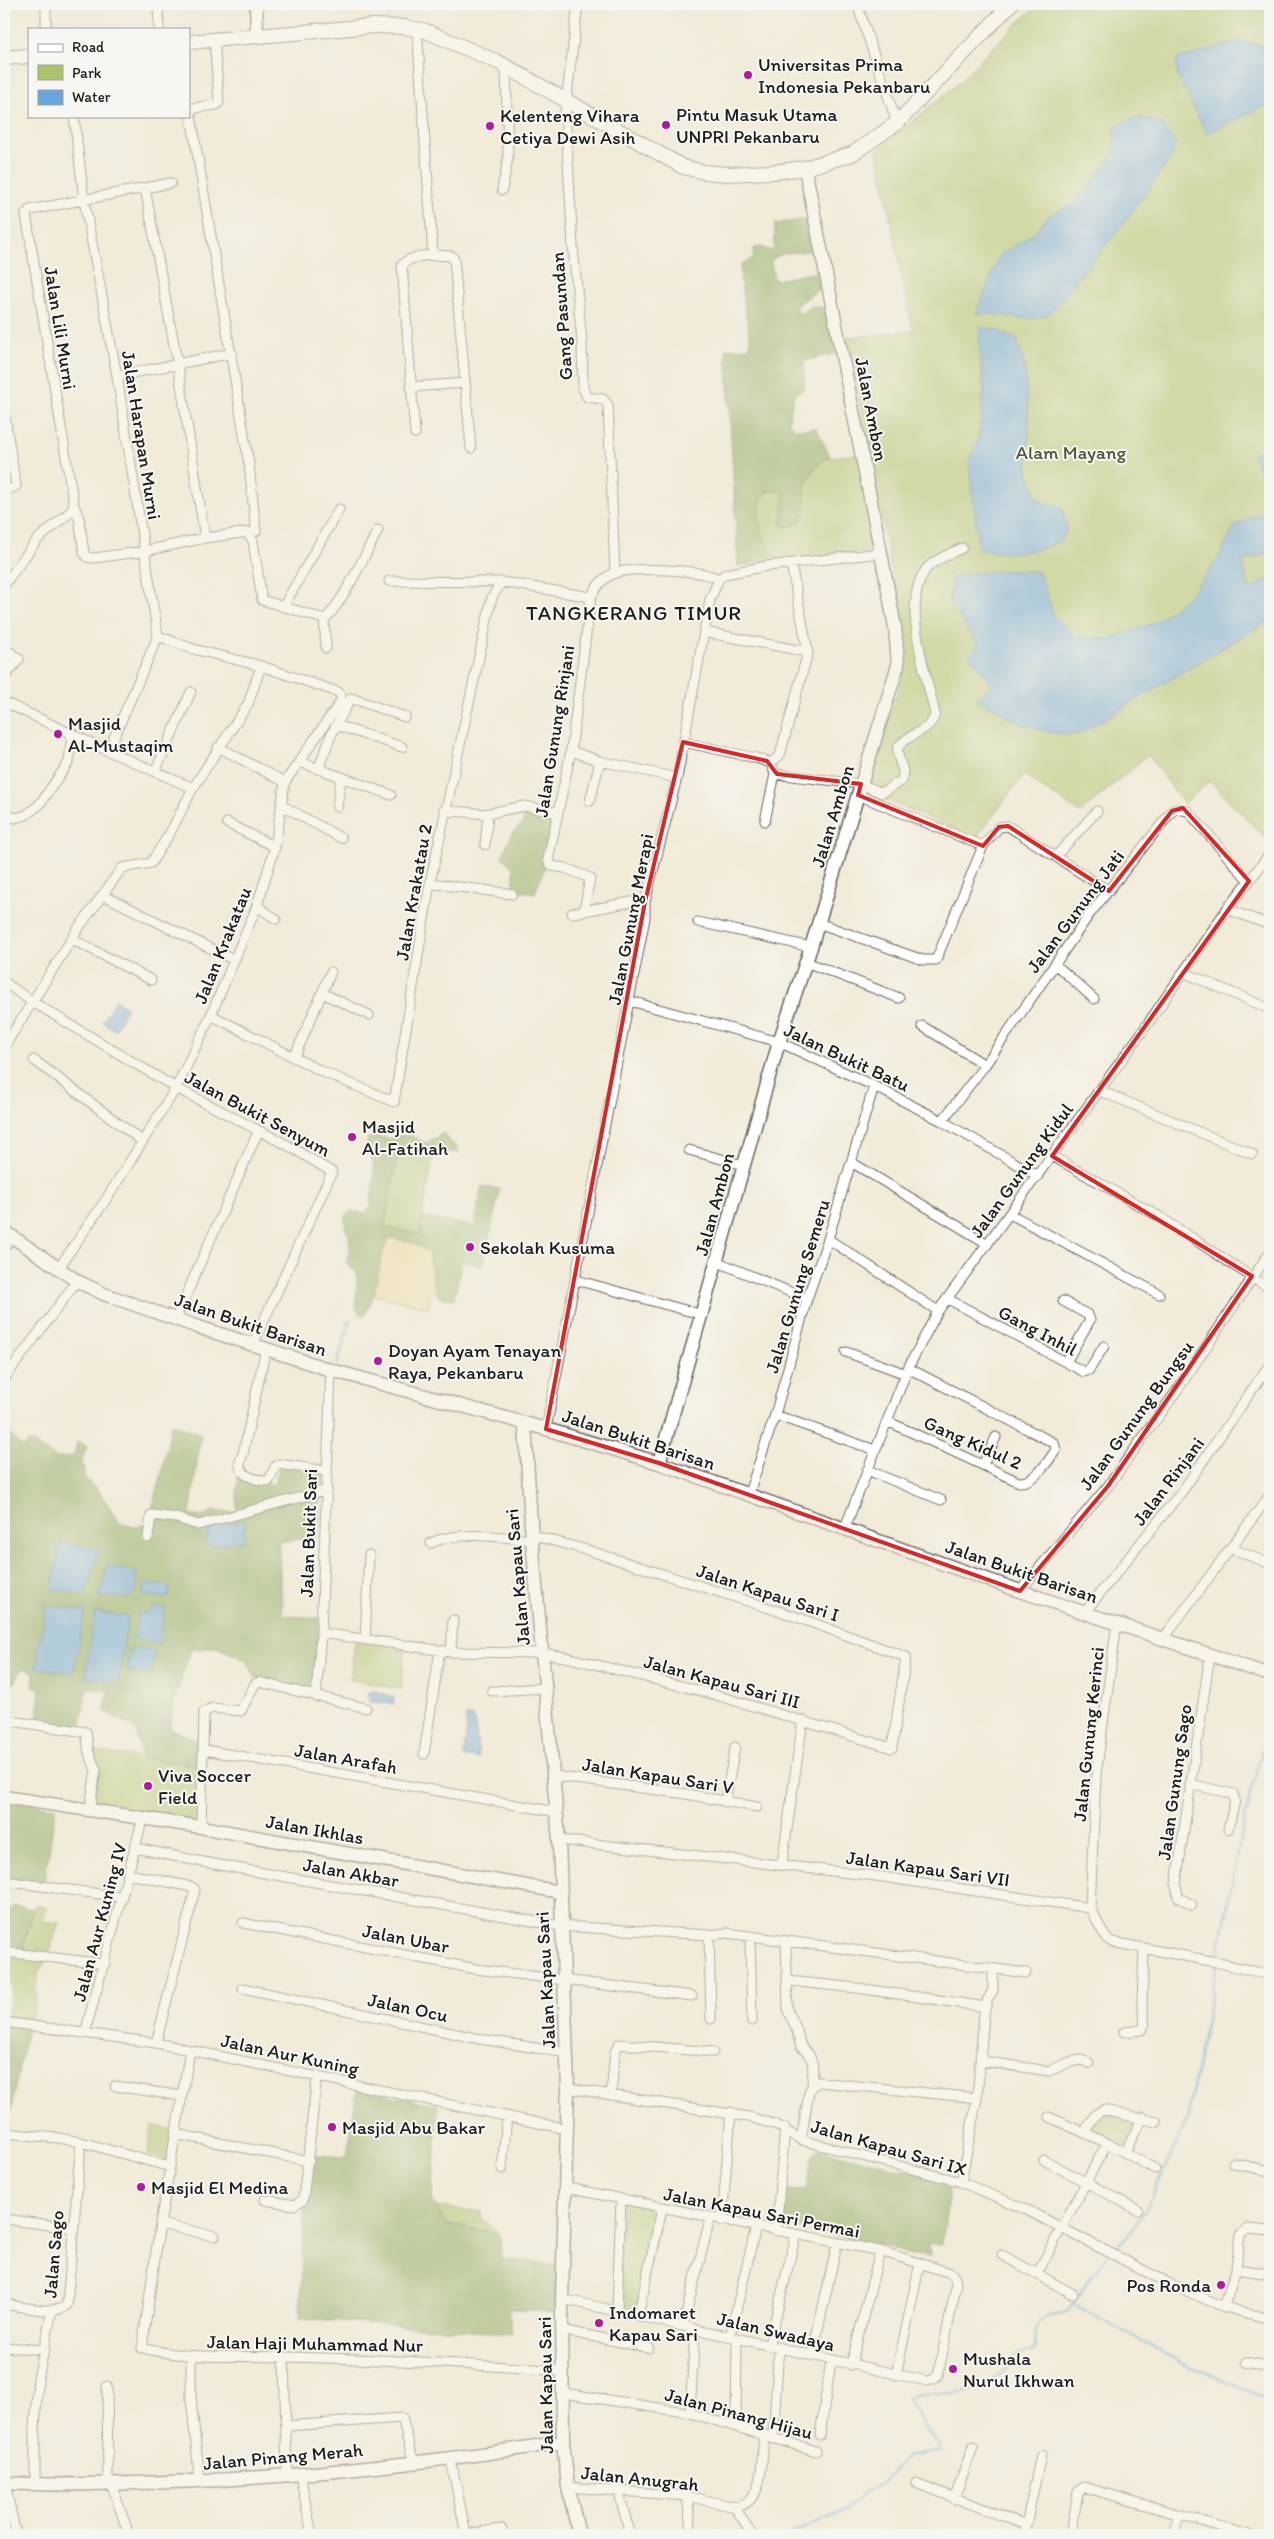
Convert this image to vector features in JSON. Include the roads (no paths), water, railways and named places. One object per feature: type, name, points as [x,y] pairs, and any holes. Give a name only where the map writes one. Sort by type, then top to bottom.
[{"type":"main road","points":[[190,42],[373,26],[416,29],[442,36],[506,67],[566,99],[683,167],[704,172],[727,174],[805,168],[852,154],[897,123],[1011,4]]},
{"type":"main road","points":[[4,58],[28,56]]},
{"type":"street","points":[[46,4],[46,28]]},
{"type":"street","points":[[158,4],[159,28]]},
{"type":"street","points":[[256,4],[257,35]]},
{"type":"street","points":[[566,99],[578,4]]},
{"type":"street","points":[[857,4],[897,123]]},
{"type":"street","points":[[416,29],[433,255]]},
{"type":"street","points":[[145,551],[205,538],[256,531],[232,353],[190,110],[216,105],[219,102],[214,39]]},
{"type":"street","points":[[502,190],[508,158],[506,67]]},
{"type":"street","name":"Gang Pasundan","points":[[566,99],[569,197],[582,341],[583,388],[588,397],[603,399],[608,405],[615,574]]},
{"type":"street","name":"Jalan Harapan Murni","points":[[74,118],[84,200],[117,376],[158,636]]},
{"type":"street","name":"Jalan Ambon","points":[[659,1463],[703,1315],[743,1165],[779,1042],[811,947],[898,665],[895,627],[805,168]]},
{"type":"street","points":[[84,200],[172,183]]},
{"type":"street","points":[[146,188],[178,366],[205,538]]},
{"type":"street","name":"Jalan Lili Murni","points":[[84,200],[30,210],[26,214],[74,506],[79,518],[84,553],[87,557],[105,558],[145,551]]},
{"type":"street","points":[[415,433],[402,265],[406,261],[433,255],[452,256],[454,259],[471,448]]},
{"type":"street","points":[[117,376],[178,366],[232,353]]},
{"type":"street","points":[[410,387],[465,383]]},
{"type":"street","points":[[4,411],[5,428],[16,486],[4,491]]},
{"type":"street","points":[[4,585],[37,540],[70,512],[74,506]]},
{"type":"street","points":[[283,607],[339,509]]},
{"type":"street","points":[[324,619],[330,615],[378,530]]},
{"type":"street","points":[[247,533],[253,541],[260,598],[324,619]]},
{"type":"street","points":[[775,774],[882,793],[902,780],[904,774],[898,760],[898,747],[908,737],[924,728],[934,717],[917,631],[917,597],[920,580],[928,567],[962,548]]},
{"type":"street","points":[[389,581],[502,582],[591,598],[596,586],[615,574],[653,570],[702,572],[719,579],[724,574],[881,553]]},
{"type":"street","points":[[771,763],[780,755],[808,652],[791,564]]},
{"type":"street","name":"Jalan Gunung Merapi","points":[[546,1429],[630,1002],[645,918],[645,902],[677,778],[710,600],[719,579]]},
{"type":"street","name":"Jalan Krakatau 2","points":[[211,1015],[294,1058],[394,1102],[444,810],[492,597],[502,582]]},
{"type":"street","name":"Jalan Gunung Rinjani","points":[[584,910],[590,878],[565,868],[552,866],[548,860],[571,751],[591,598]]},
{"type":"street","points":[[324,619],[326,648]]},
{"type":"street","points":[[704,632],[808,652]]},
{"type":"street","points":[[4,1047],[72,939],[122,868],[147,865],[153,860],[218,747],[248,704],[261,666],[193,649],[158,636],[108,751]]},
{"type":"street","points":[[4,648],[19,659],[4,678]]},
{"type":"street","name":"Jalan Krakatau","points":[[58,1269],[107,1198],[176,1088],[211,1015],[258,906],[275,847],[285,782],[341,701],[341,695],[261,666]]},
{"type":"street","points":[[155,772],[191,692]]},
{"type":"street","points":[[318,769],[336,725],[351,698],[405,717]]},
{"type":"street","points":[[4,702],[108,751],[194,788]]},
{"type":"street","points":[[336,725],[402,747]]},
{"type":"street","points":[[4,813],[15,818],[26,815],[39,805],[69,762],[72,733]]},
{"type":"street","points":[[683,742],[771,763]]},
{"type":"street","points":[[218,747],[285,782]]},
{"type":"street","points":[[571,751],[600,761],[677,778]]},
{"type":"street","points":[[590,801],[600,761]]},
{"type":"street","points":[[300,762],[391,796]]},
{"type":"street","points":[[766,821],[775,774],[771,763]]},
{"type":"street","points":[[337,807],[341,777]]},
{"type":"street","points":[[860,789],[983,846]]},
{"type":"street","points":[[281,805],[341,838]]},
{"type":"street","points":[[444,810],[488,814],[524,806],[558,813]]},
{"type":"street","name":"Jalan Gunung Jati","points":[[942,1121],[985,1065],[1055,964],[1109,891],[1172,811],[1177,809],[1188,810],[1249,881]]},
{"type":"street","points":[[1056,856],[1097,811]]},
{"type":"street","points":[[485,845],[488,814]]},
{"type":"street","points":[[227,822],[275,847]]},
{"type":"street","points":[[818,923],[923,960],[936,960],[983,846],[999,827],[1008,826],[1109,891]]},
{"type":"street","name":"Jalan Gunung Kidul","points":[[844,1530],[907,1371],[938,1312],[1038,1176],[1228,909],[1270,854]]},
{"type":"street","points":[[430,883],[512,894]]},
{"type":"street","points":[[103,895],[234,960]]},
{"type":"street","points":[[572,913],[631,902],[645,902]]},
{"type":"street","points":[[258,906],[276,919]]},
{"type":"street","points":[[1228,909],[1270,925]]},
{"type":"street","points":[[698,922],[811,947]]},
{"type":"street","points":[[72,939],[151,980]]},
{"type":"street","points":[[806,962],[899,998]]},
{"type":"street","points":[[1055,964],[1094,999]]},
{"type":"street","points":[[294,1058],[331,972]]},
{"type":"street","points":[[1184,972],[1270,1009]]},
{"type":"street","name":"Jalan Bukit Senyum","points":[[4,982],[31,1002],[176,1088],[258,1132],[289,1146],[332,1172],[260,1346]]},
{"type":"street","points":[[322,993],[369,1016]]},
{"type":"street","name":"Jalan Bukit Batu","points":[[630,1002],[779,1042],[874,1086],[942,1121],[1038,1176]]},
{"type":"street","points":[[922,1026],[985,1065]]},
{"type":"street","points":[[34,1060],[142,1141]]},
{"type":"street","name":"Jalan Gunung Semeru","points":[[748,1496],[775,1415],[807,1299],[828,1239],[874,1086]]},
{"type":"street","points":[[1098,1090],[1252,1154]]},
{"type":"street","points":[[176,1318],[258,1132]]},
{"type":"street","points":[[689,1150],[743,1165]]},
{"type":"street","points":[[1052,1156],[1160,1217],[1270,1289]]},
{"type":"street","points":[[851,1162],[988,1244]]},
{"type":"street","points":[[1010,1214],[1159,1294]]},
{"type":"street","points":[[4,1248],[8,1234]]},
{"type":"street","name":"Jalan Bukit Barisan","points":[[8,1234],[77,1281],[104,1294],[331,1370],[546,1429],[659,1463],[1020,1592],[1117,1622],[1270,1675]]},
{"type":"street","points":[[828,1239],[938,1312]]},
{"type":"street","name":"Jalan Gunung Bungsu","points":[[1020,1592],[1113,1479],[1176,1392],[1252,1276],[1270,1252]]},
{"type":"street","points":[[718,1262],[807,1299]]},
{"type":"street","points":[[576,1280],[703,1315]]},
{"type":"street","points":[[4,1379],[7,1366],[77,1281]]},
{"type":"street","name":"Gang Inhil","points":[[948,1299],[1084,1372],[1088,1371],[1104,1346]]},
{"type":"street","points":[[1063,1301],[1088,1315],[1090,1320],[1066,1362]]},
{"type":"street","points":[[260,1346],[243,1454],[240,1459],[241,1472],[244,1475],[269,1481],[275,1467],[280,1464],[327,1471]]},
{"type":"street","points":[[846,1352],[907,1371]]},
{"type":"street","name":"Jalan Rinjani","points":[[1085,1612],[1183,1490],[1267,1378],[1270,1364]]},
{"type":"street","name":"Jalan Bukit Sari","points":[[316,1697],[321,1633],[331,1370]]},
{"type":"street","name":"Gang Kidul 2","points":[[886,1421],[1014,1480],[1026,1482],[1035,1475],[1056,1450],[1054,1443],[907,1371]]},
{"type":"street","points":[[775,1415],[875,1450]]},
{"type":"street","name":"Jalan Kapau Sari","points":[[525,1424],[532,1538],[557,1812],[560,1926],[568,2088],[562,2299],[564,2442],[568,2487],[578,2535]]},
{"type":"street","points":[[983,1465],[996,1437]]},
{"type":"street","points":[[867,1470],[941,1500]]},
{"type":"street","points":[[148,1538],[151,1515],[177,1518],[198,1525],[327,1490]]},
{"type":"street","points":[[1163,1639],[1270,1495]]},
{"type":"street","points":[[431,1543],[443,1537],[532,1538]]},
{"type":"street","name":"Jalan Kapau Sari I","points":[[532,1538],[587,1550],[782,1613],[906,1657],[892,1748]]},
{"type":"street","points":[[1231,1548],[1270,1564]]},
{"type":"street","points":[[365,1640],[369,1555]]},
{"type":"street","points":[[451,1652],[453,1620]]},
{"type":"street","name":"Jalan Gunung Kerinci","points":[[1090,1908],[1096,1774],[1117,1622]]},
{"type":"street","name":"Jalan Kapau Sari III","points":[[321,1633],[451,1652],[542,1654],[599,1664],[803,1720],[892,1748]]},
{"type":"street","points":[[424,1754],[440,1650]]},
{"type":"street","name":"Jalan Gunung Sago","points":[[1192,1905],[1181,1900],[1176,1890],[1210,1655]]},
{"type":"street","points":[[202,1827],[205,1750],[204,1712],[212,1708],[242,1711],[255,1684],[259,1682],[366,1708]]},
{"type":"street","points":[[492,1692],[545,1688]]},
{"type":"street","points":[[4,1720],[86,1732],[89,1753],[96,1770],[90,1808]]},
{"type":"street","points":[[782,1864],[803,1720]]},
{"type":"street","points":[[725,1802],[735,1747]]},
{"type":"street","name":"Jalan Arafah","points":[[205,1750],[557,1812]]},
{"type":"street","name":"Jalan Kapau Sari V","points":[[554,1776],[757,1807]]},
{"type":"street","points":[[1190,1784],[1233,1794],[1235,1801],[1228,1829]]},
{"type":"street","name":"Jalan Ikhlas","points":[[4,1797],[90,1808],[202,1827],[560,1892]]},
{"type":"street","name":"Jalan Aur Kuning IV","points":[[85,2034],[143,1818]]},
{"type":"street","name":"Jalan Kapau Sari VII","points":[[558,1840],[876,1876],[1090,1908]]},
{"type":"street","name":"Jalan Akbar","points":[[136,1848],[203,1862],[560,1926],[750,1936],[1026,1973]]},
{"type":"street","points":[[129,1874],[189,1886],[195,1890],[156,2043]]},
{"type":"street","points":[[4,1881],[122,1898]]},
{"type":"street","points":[[1090,1908],[1110,1941],[1270,1975]]},
{"type":"street","name":"Jalan Ubar","points":[[243,1924],[476,1969],[692,1996]]},
{"type":"street","points":[[709,1935],[712,2019]]},
{"type":"street","points":[[750,1936],[752,2022]]},
{"type":"street","points":[[786,1941],[788,2011],[796,2028],[801,2047],[808,2052],[813,2060],[812,2086],[806,2105],[801,2140]]},
{"type":"street","points":[[1124,2032],[1141,2030],[1145,2024],[1142,2002],[1144,1949]]},
{"type":"street","points":[[4,1952],[104,1964]]},
{"type":"street","points":[[961,2182],[977,2098],[986,2007],[993,1990],[994,1969]]},
{"type":"street","points":[[788,1981],[857,1988],[986,2007]]},
{"type":"street","name":"Jalan Ocu","points":[[243,1988],[480,2039],[567,2053]]},
{"type":"street","name":"Jalan Aur Kuning","points":[[4,2022],[156,2043],[567,2129]]},
{"type":"street","points":[[611,2094],[615,2052],[619,2044],[713,2052]]},
{"type":"street","points":[[190,2050],[160,2224],[142,2348],[165,2354],[191,2356]]},
{"type":"street","points":[[980,2061],[1049,2071],[1070,2062],[1081,2060],[1089,2063]]},
{"type":"street","points":[[265,2200],[294,2205],[303,2200],[309,2161],[317,2076]]},
{"type":"street","points":[[812,2086],[825,2081],[977,2098]]},
{"type":"street","points":[[115,2086],[182,2096]]},
{"type":"street","name":"Jalan Kapau Sari IX","points":[[568,2088],[731,2112],[785,2128],[801,2140],[961,2182],[1063,2228],[1168,2283],[1224,2307],[1270,2318]]},
{"type":"street","points":[[1084,2133],[1096,2114],[1104,2110],[1143,2117],[1157,2122]]},
{"type":"street","points":[[722,2221],[731,2112]]},
{"type":"street","points":[[502,2169],[507,2116]]},
{"type":"street","points":[[1125,2152],[1143,2117]]},
{"type":"street","points":[[1049,2118],[1125,2152],[1155,2169]]},
{"type":"street","points":[[776,2231],[785,2128]]},
{"type":"street","points":[[4,2133],[81,2142],[170,2167]]},
{"type":"street","points":[[175,2134],[309,2161]]},
{"type":"street","name":"Jalan Sago","points":[[4,2304],[52,2310],[64,2308],[68,2303],[72,2228],[81,2142]]},
{"type":"street","points":[[1037,2274],[1107,2144]]},
{"type":"street","points":[[1044,2160],[1138,2210]]},
{"type":"street","points":[[1233,2163],[1270,2171]]},
{"type":"street","name":"Jalan Kapau Sari Permai","points":[[566,2188],[710,2219],[880,2251],[920,2263],[953,2276],[955,2294],[938,2375],[934,2379],[924,2380]]},
{"type":"street","points":[[617,2311],[621,2200]]},
{"type":"street","points":[[638,2316],[662,2208]]},
{"type":"street","points":[[4,2219],[72,2228]]},
{"type":"street","points":[[683,2326],[710,2219]]},
{"type":"street","points":[[160,2224],[214,2236]]},
{"type":"street","points":[[736,2427],[733,2337],[756,2227]]},
{"type":"street","points":[[1224,2307],[1236,2269],[1242,2232],[1252,2228],[1270,2231]]},
{"type":"street","points":[[768,2344],[796,2235]]},
{"type":"street","points":[[812,2356],[837,2244]]},
{"type":"street","points":[[851,2365],[880,2251]]},
{"type":"street","points":[[1002,2256],[1073,2294]]},
{"type":"street","points":[[896,2375],[920,2263]]},
{"type":"street","points":[[1236,2269],[1270,2274]]},
{"type":"street","name":"Jalan Swadaya","points":[[562,2299],[768,2344],[831,2361],[924,2380]]},
{"type":"street","points":[[35,2485],[35,2429],[38,2379],[52,2310]]},
{"type":"street","points":[[690,2413],[695,2329]]},
{"type":"street","points":[[562,2330],[649,2348]]},
{"type":"street","points":[[4,2347],[45,2350]]},
{"type":"street","points":[[752,2535],[735,2507],[747,2505],[758,2491],[768,2435],[779,2347]]},
{"type":"street","name":"Jalan Haji Muhammad Nur","points":[[200,2482],[190,2399],[191,2356],[284,2356],[472,2364],[563,2371]]},
{"type":"street","points":[[284,2356],[286,2426],[294,2476],[312,2535]]},
{"type":"street","name":"Jalan Pinang Hijau","points":[[820,2435],[831,2361]]},
{"type":"street","points":[[1246,2362],[1270,2367]]},
{"type":"street","points":[[107,2386],[110,2483],[129,2535]]},
{"type":"street","name":"Jalan Pinang Hijau","points":[[564,2393],[690,2413],[816,2451]]},
{"type":"street","points":[[286,2426],[402,2418],[414,2463]]},
{"type":"street","name":"Jalan Pinang Merah","points":[[4,2483],[35,2485],[200,2482],[294,2476],[451,2460],[564,2442]]},
{"type":"street","points":[[954,2499],[973,2447]]},
{"type":"street","points":[[1024,2535],[1041,2455]]},
{"type":"street","points":[[451,2460],[466,2535],[502,2528]]},
{"type":"street","points":[[4,2483],[16,2535]]},
{"type":"street","points":[[916,2483],[1026,2525]]},
{"type":"street","name":"Jalan Anugrah","points":[[568,2487],[687,2496],[735,2507]]},
{"type":"street","points":[[1071,2535],[1078,2492],[1082,2488],[1248,2535]]},
{"type":"street","points":[[618,2490],[630,2535]]},
{"type":"street","points":[[687,2496],[692,2535]]},
{"type":"street","points":[[1174,2535],[1179,2514]]},
{"type":"water","points":[[1241,41],[1262,45],[1270,68],[1270,103],[1207,134],[1177,75],[1177,59]]},
{"type":"water","points":[[1137,117],[1161,123],[1176,144],[1170,160],[1120,228],[1048,315],[1021,318],[976,314],[999,256],[1034,233],[1047,217],[1072,204],[1097,177],[1113,155],[1114,127]]},
{"type":"water","points":[[980,327],[998,330],[1017,340],[1025,367],[1029,422],[1028,474],[1038,499],[1062,508],[1067,528],[1062,540],[1031,551],[1001,553],[979,550],[969,463],[978,440],[984,391],[979,345]]},
{"type":"water","points":[[1270,433],[1270,476],[1262,476],[1253,454],[1268,447]]},
{"type":"water","points":[[1270,507],[1270,552],[1242,562],[1250,590],[1270,578],[1270,620],[1079,734],[1052,732],[1025,725],[976,698],[992,685],[970,656],[978,645],[949,601],[952,578],[984,572],[1039,572],[1054,616],[1076,637],[1108,639],[1154,623],[1189,596],[1218,559],[1235,526]]},
{"type":"water","points":[[115,1000],[127,1007],[115,1030],[102,1022]]},
{"type":"water","points":[[246,1522],[243,1532],[245,1541],[209,1546],[206,1541],[211,1524]]},
{"type":"water","points":[[61,1542],[99,1550],[85,1595],[52,1589]]},
{"type":"water","points":[[107,1567],[136,1571],[136,1591],[127,1598],[99,1597]]},
{"type":"water","points":[[146,1583],[170,1587],[168,1598],[142,1595]]},
{"type":"water","points":[[46,1605],[85,1611],[73,1673],[36,1668]]},
{"type":"water","points":[[152,1607],[165,1608],[159,1644],[134,1638],[138,1613],[149,1613]]},
{"type":"water","points":[[95,1612],[128,1616],[118,1682],[85,1677]]},
{"type":"water","points":[[131,1648],[155,1650],[151,1674],[127,1670]]},
{"type":"water","points":[[373,1690],[394,1697],[394,1704],[369,1702],[369,1692]]},
{"type":"water","points":[[465,1717],[473,1717],[479,1758],[463,1757],[467,1727]]},
{"type":"waterway","points":[[337,1364],[350,1320]]},
{"type":"waterway","points":[[1111,2252],[1132,2231],[1146,2209],[1187,2120],[1251,1789],[1270,1724]]},
{"type":"waterway","points":[[789,2535],[836,2514],[855,2502],[866,2492],[882,2483],[906,2457],[940,2451],[940,2448],[917,2415],[908,2398],[925,2394],[968,2391],[977,2388],[1000,2374],[1017,2355],[1023,2352],[1034,2351],[1036,2330],[1040,2322],[1049,2316],[1068,2311],[1107,2255]]},
{"type":"waterway","points":[[1073,2304],[1183,2363],[1270,2400]]},
{"type":"place","name":"Universitas Prima Indonesia Pekanbaru","points":[[748,75]]},
{"type":"place","name":"Pintu Masuk Utama UNPRI Pekanbaru","points":[[666,125]]},
{"type":"place","name":"Kelenteng Vihara Cetiya Dewi Asih","points":[[490,126]]},
{"type":"place","name":"Masjid Al-Mustaqim","points":[[58,734]]},
{"type":"place","name":"Masjid Al-Fatihah","points":[[352,1137]]},
{"type":"place","name":"Sekolah Kusuma","points":[[470,1247]]},
{"type":"place","name":"Doyan Ayam Tenayan Raya, Pekanbaru","points":[[378,1361]]},
{"type":"place","name":"Viva Soccer Field","points":[[148,1786]]},
{"type":"place","name":"Masjid Abu Bakar","points":[[332,2127]]},
{"type":"place","name":"Masjid El Medina","points":[[141,2187]]},
{"type":"place","name":"Pos Ronda","points":[[1221,2285]]},
{"type":"place","name":"Indomaret Kapau Sari","points":[[599,2323]]},
{"type":"place","name":"Mushala Nurul Ikhwan","points":[[953,2369]]},
{"type":"district","name":"TANGKERANG TIMUR","points":[[634,613]]},
{"type":"park label","name":"Alam Mayang","points":[[1071,452]]}]
